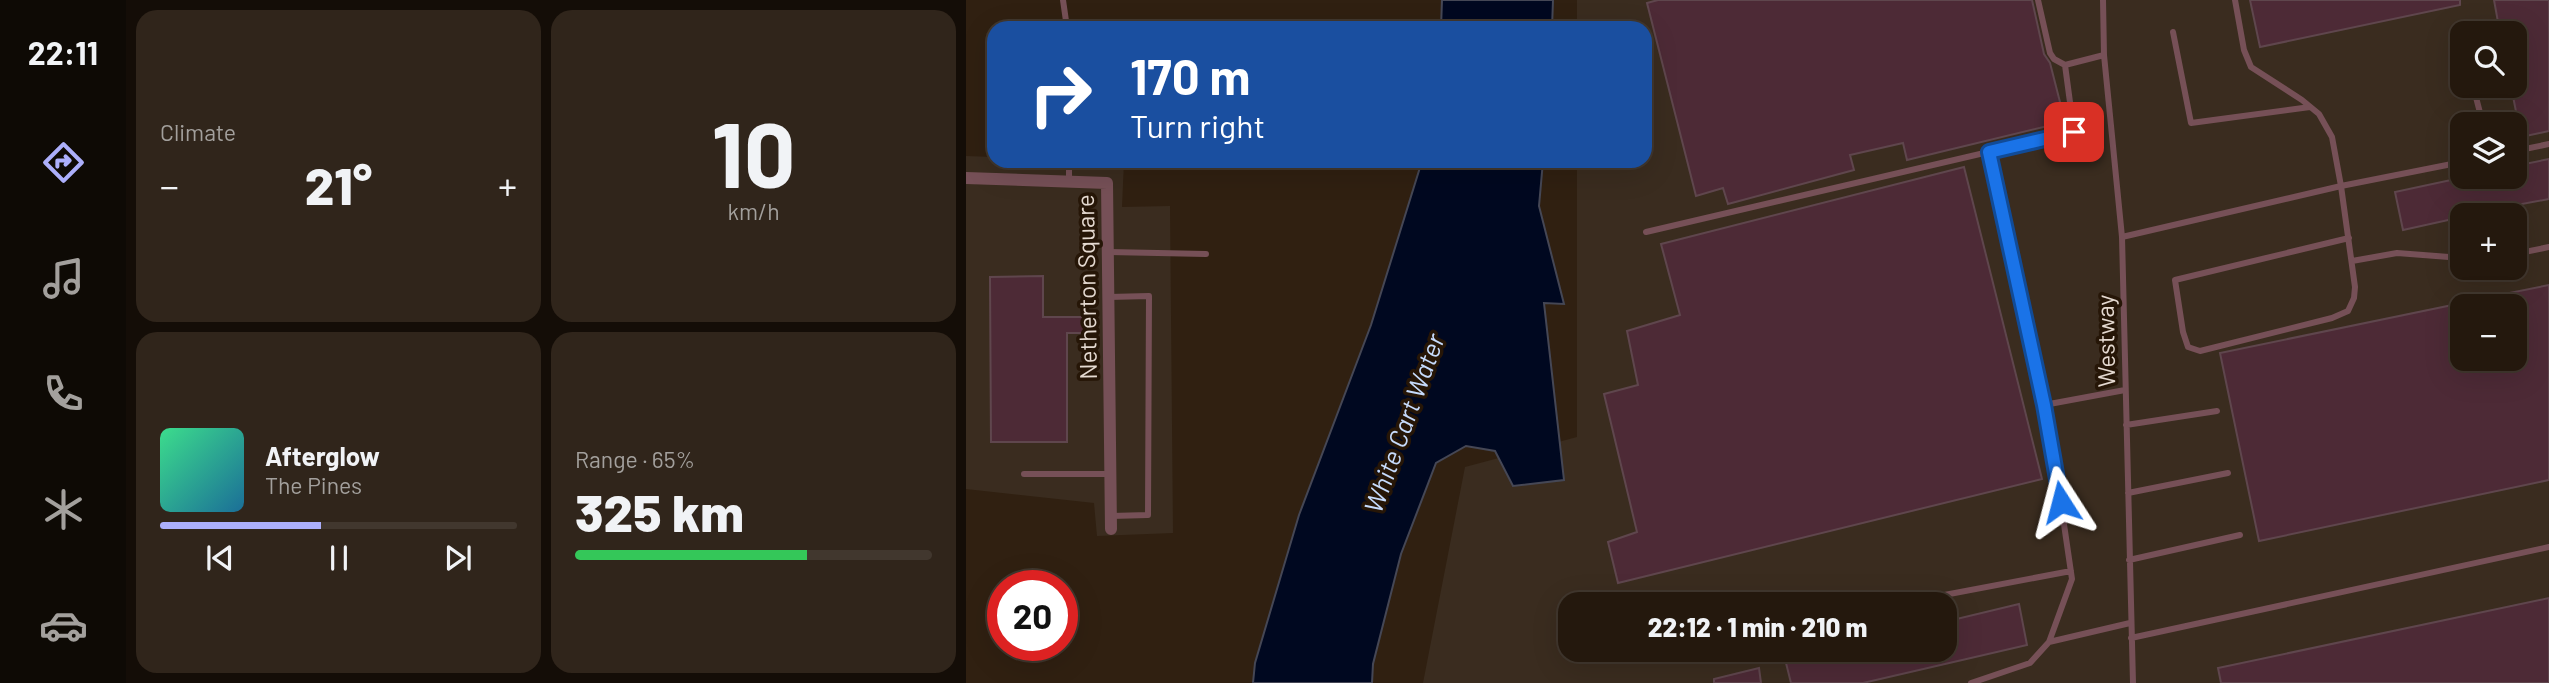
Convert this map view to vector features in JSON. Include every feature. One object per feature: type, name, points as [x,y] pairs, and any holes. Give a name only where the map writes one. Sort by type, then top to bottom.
[{"type":"street","name":"Netherton Square","points":[[966,178],[1107,183],[1111,522]]},
{"type":"lane","points":[[1063,0],[1066,21]]},
{"type":"lane","points":[[2038,0],[2050,53],[2054,59],[2065,65],[2104,55]]},
{"type":"lane","name":"Westway","points":[[2103,0],[2104,55],[2122,237],[2133,683]]},
{"type":"lane","points":[[2235,0],[2244,50],[2251,67],[2319,114],[2332,137],[2349,238],[2354,298],[2348,311],[2332,318],[2200,351],[2188,348],[2175,280],[2349,238]]},
{"type":"lane","points":[[2173,32],[2191,123],[2310,107]]},
{"type":"lane","points":[[1646,232],[2074,132],[2065,65]]},
{"type":"lane","points":[[2527,149],[2549,144]]},
{"type":"lane","points":[[1971,683],[2030,663],[2049,642],[2072,579],[2054,456],[1989,152]]},
{"type":"lane","points":[[2122,237],[2341,186],[2450,164]]},
{"type":"lane","points":[[1069,168],[1069,182]]},
{"type":"lane","points":[[2527,252],[2549,247]]},
{"type":"lane","points":[[1109,252],[1206,254]]},
{"type":"lane","points":[[2352,261],[2397,253],[2450,257]]},
{"type":"lane","points":[[1109,297],[1149,296],[1148,515],[1111,522]]},
{"type":"lane","points":[[2044,405],[2126,390]]},
{"type":"lane","points":[[2126,425],[2217,411]]},
{"type":"lane","points":[[2127,493],[2228,473]]},
{"type":"lane","points":[[1024,474],[1111,474]]},
{"type":"lane","points":[[2129,560],[2240,535]]},
{"type":"lane","points":[[2131,638],[2549,547]]},
{"type":"lane","points":[[1957,592],[2071,570]]},
{"type":"lane","points":[[2049,642],[2130,623]]},
{"type":"shaded area","points":[[1577,0],[2549,0],[2549,683],[1423,683],[1465,467],[1577,437],[1577,168],[1652,168],[1652,21],[1577,21]]},
{"type":"shaded area","points":[[966,156],[987,157],[987,168],[1124,168],[1122,207],[1170,206],[1173,533],[1097,536],[1094,503],[966,489]]},
{"type":"water","points":[[1442,0],[1553,0],[1552,21],[1441,21]]},
{"type":"water","name":"White Cart Water","points":[[1420,168],[1542,168],[1539,206],[1564,304],[1544,303],[1564,480],[1513,486],[1495,451],[1466,446],[1436,463],[1401,554],[1373,664],[1372,683],[1253,683],[1255,663],[1299,515],[1371,325]]},
{"type":"building","points":[[1658,0],[2032,0],[2044,54],[2050,63],[2061,106],[2050,108],[2056,124],[1907,160],[1903,143],[1850,155],[1854,170],[1728,204],[1723,188],[1696,196],[1647,3]]},
{"type":"building","points":[[2250,0],[2460,0],[2460,5],[2260,47]]},
{"type":"building","points":[[2494,0],[2549,0],[2549,131],[2527,136],[2527,112],[2516,112],[2513,98],[2527,98],[2527,21],[2498,21]]},
{"type":"building","points":[[2549,159],[2549,199],[2527,203],[2450,203],[2450,220],[2403,230],[2395,192],[2450,180],[2450,189],[2527,189],[2527,164]]},
{"type":"building","points":[[1964,167],[2042,479],[1618,583],[1608,542],[1637,532],[1604,394],[1638,385],[1627,331],[1680,315],[1661,244]]},
{"type":"building","points":[[1043,276],[1043,317],[1096,317],[1096,333],[1067,333],[1067,442],[991,442],[990,277]]},
{"type":"building","points":[[2549,285],[2549,480],[2259,541],[2220,353],[2450,305],[2450,371],[2527,371],[2527,294],[2504,294]]},
{"type":"building","points":[[2549,598],[2549,683],[2221,683],[2218,668]]},
{"type":"building","points":[[2019,604],[2027,645],[1957,661],[1957,619]]},
{"type":"building","points":[[1786,662],[1954,662],[1863,683],[1791,683]]},
{"type":"building","points":[[1759,668],[1761,683],[1714,683],[1714,679]]},
{"type":"route","points":[[2061,502],[2044,405],[1989,152],[2074,132]]}]
